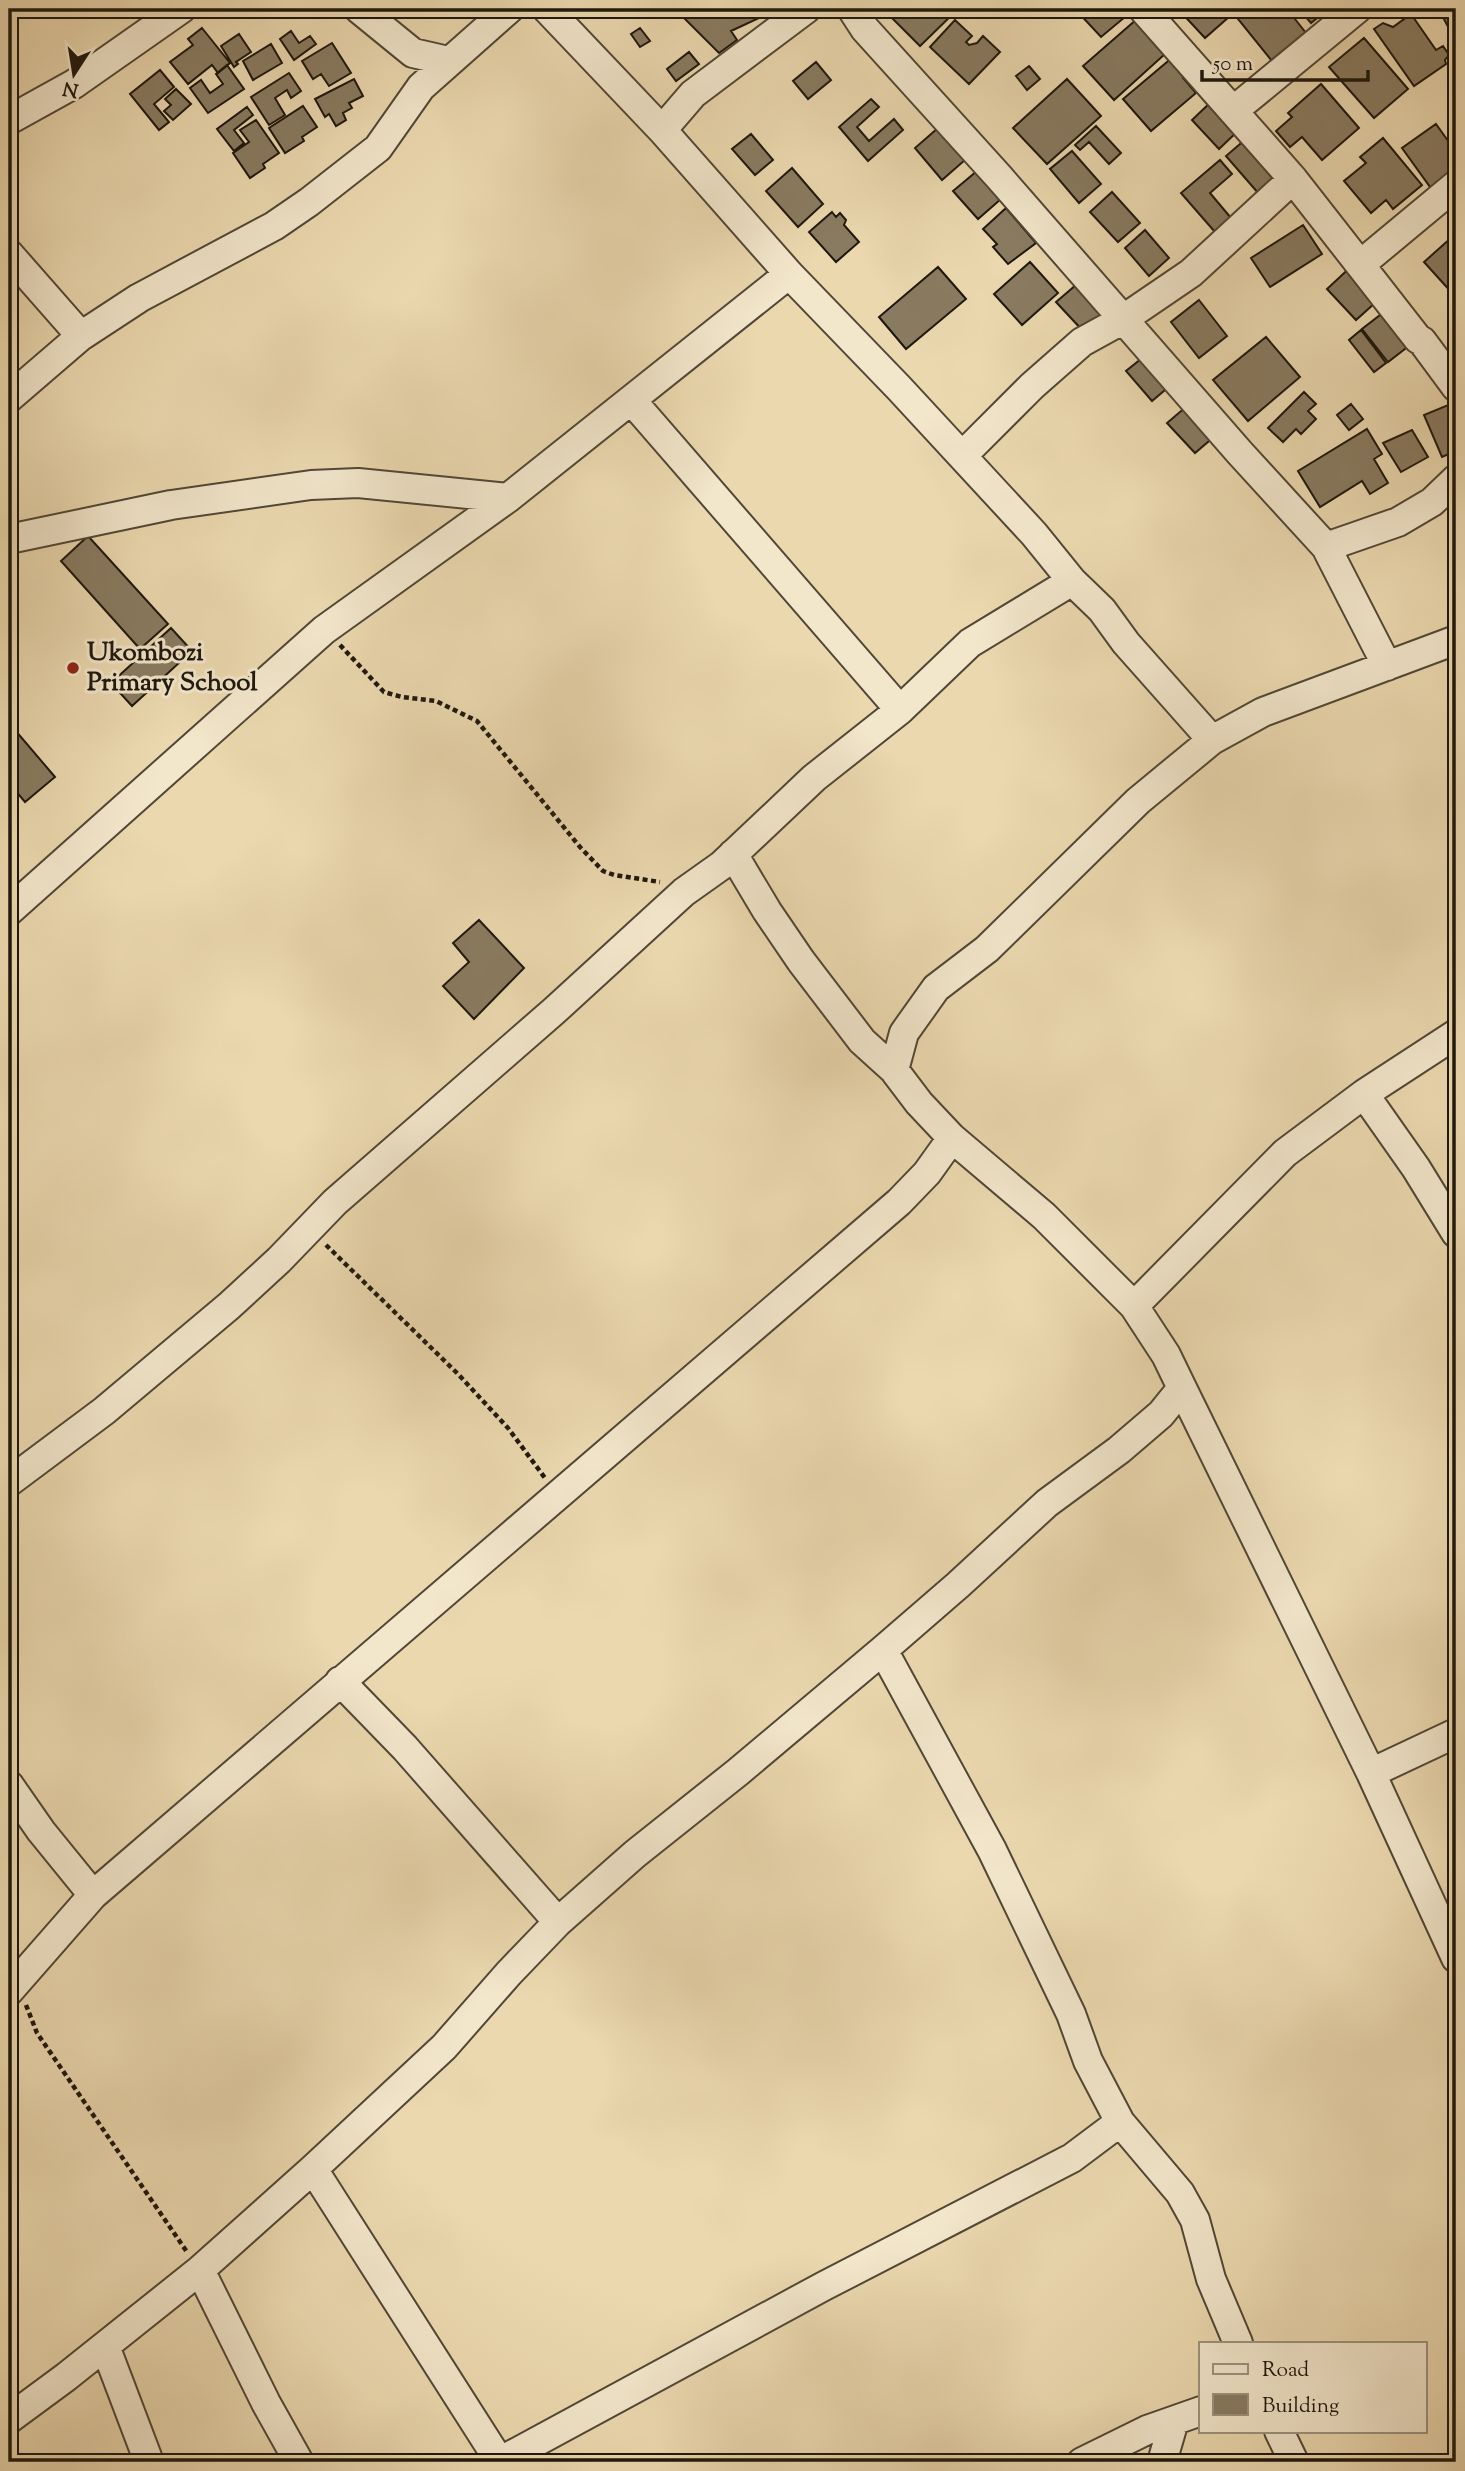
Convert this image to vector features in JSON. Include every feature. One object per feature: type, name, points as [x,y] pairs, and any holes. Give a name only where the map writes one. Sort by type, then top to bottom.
[{"type":"street","points":[[9,120],[74,84],[181,9]]},
{"type":"street","points":[[359,9],[413,53],[449,61]]},
{"type":"street","points":[[9,398],[81,336],[139,298],[274,226],[309,202],[378,148],[421,87],[509,9]]},
{"type":"street","points":[[547,9],[663,131],[789,274],[963,455],[1072,581],[1102,610],[1126,643],[1212,740]]},
{"type":"street","points":[[663,131],[693,94],[806,9]]},
{"type":"street","points":[[852,9],[865,29],[1326,547],[1387,666]]},
{"type":"street","points":[[1143,9],[1293,179],[1456,387]]},
{"type":"street","points":[[1233,111],[1357,9]]},
{"type":"street","points":[[963,455],[1032,386],[1082,342],[1122,320],[1191,273],[1293,179]]},
{"type":"street","points":[[1361,264],[1456,185]]},
{"type":"street","points":[[9,254],[81,336]]},
{"type":"street","points":[[9,911],[324,630],[508,498],[789,274]]},
{"type":"street","points":[[632,401],[900,710]]},
{"type":"street","points":[[1326,547],[1398,522],[1432,502],[1456,478]]},
{"type":"street","points":[[9,539],[170,505],[311,485],[358,483],[508,498]]},
{"type":"street","points":[[9,1482],[104,1411],[229,1306],[335,1202],[554,1011],[684,892],[733,854],[814,778],[900,710],[970,643],[1072,581]]},
{"type":"street","points":[[894,1070],[904,1033],[936,988],[987,949],[1138,801],[1212,740],[1263,712],[1456,640]]},
{"type":"street","points":[[733,854],[801,961],[862,1041],[894,1070],[919,1103],[952,1138],[1044,1216],[1134,1306],[1166,1355],[1371,1773],[1456,1958]]},
{"type":"street","points":[[1134,1306],[1285,1153],[1364,1094],[1456,1034]]},
{"type":"street","points":[[1364,1094],[1416,1168],[1456,1233]]},
{"type":"street","points":[[13,1987],[93,1895],[899,1202],[927,1173],[952,1138]]},
{"type":"street","points":[[9,2419],[200,2270],[444,2047],[558,1922],[635,1854],[738,1772],[883,1650],[1047,1503],[1119,1450],[1161,1414],[1182,1388]]},
{"type":"street","points":[[883,1650],[992,1850],[1071,2014],[1088,2061],[1120,2122],[1180,2193],[1195,2220],[1211,2278],[1238,2342]]},
{"type":"street","points":[[340,1681],[405,1748],[558,1922]]},
{"type":"street","points":[[1371,1773],[1456,1733]]},
{"type":"street","points":[[9,1785],[41,1831],[93,1895]]},
{"type":"street","points":[[313,2169],[499,2462],[788,2305],[1072,2158],[1120,2122]]},
{"type":"street","points":[[200,2270],[299,2462]]},
{"type":"street","points":[[105,2346],[149,2462]]},
{"type":"street","points":[[1082,2462],[1147,2430],[1199,2412]]},
{"type":"street","points":[[1162,2462],[1174,2421]]},
{"type":"street","points":[[1279,2432],[1294,2462]]},
{"type":"path","points":[[324,630],[384,692],[436,701],[477,721],[580,847],[603,871],[665,883],[684,892]]},
{"type":"path","points":[[310,1228],[458,1374],[508,1428],[558,1495]]},
{"type":"path","points":[[13,1987],[37,2033],[167,2226],[200,2270]]},
{"type":"building","points":[[675,9],[778,9],[731,31],[737,40],[719,53]]},
{"type":"building","points":[[896,9],[958,9],[920,46],[889,15]]},
{"type":"building","points":[[1075,9],[1118,9],[1125,17],[1101,37]]},
{"type":"building","points":[[1178,9],[1238,9],[1205,38]]},
{"type":"building","points":[[1251,9],[1287,9],[1306,33],[1272,61],[1238,19]]},
{"type":"building","points":[[1299,9],[1328,9],[1311,23]]},
{"type":"building","points":[[1439,9],[1456,9],[1456,41],[1446,23]]},
{"type":"building","points":[[1411,14],[1436,50],[1443,46],[1449,55],[1445,60],[1446,64],[1414,86],[1374,29],[1383,23],[1393,27]]},
{"type":"building","points":[[1137,19],[1165,54],[1114,100],[1083,66]]},
{"type":"building","points":[[955,20],[972,36],[966,42],[969,45],[977,43],[983,36],[1000,52],[969,84],[930,47]]},
{"type":"building","points":[[202,28],[230,63],[218,73],[212,65],[188,84],[170,62],[193,45],[188,39]]},
{"type":"building","points":[[640,28],[650,41],[640,47],[631,34]]},
{"type":"building","points":[[291,31],[299,43],[310,36],[316,44],[294,60],[280,39]]},
{"type":"building","points":[[239,34],[251,52],[236,62],[238,64],[234,67],[221,46]]},
{"type":"building","points":[[1364,38],[1408,89],[1374,118],[1329,67]]},
{"type":"building","points":[[332,43],[351,73],[329,86],[321,74],[313,79],[302,61]]},
{"type":"building","points":[[271,44],[282,63],[253,80],[243,61]]},
{"type":"building","points":[[689,52],[699,64],[676,81],[667,69]]},
{"type":"building","points":[[1173,57],[1188,74],[1183,78],[1196,93],[1151,131],[1123,99]]},
{"type":"building","points":[[816,62],[831,80],[808,99],[793,81]]},
{"type":"building","points":[[227,65],[244,89],[208,113],[190,88],[201,80],[210,93],[223,84],[216,74]]},
{"type":"building","points":[[1029,66],[1040,79],[1027,90],[1016,76]]},
{"type":"building","points":[[160,70],[174,87],[154,104],[169,122],[159,130],[130,94]]},
{"type":"building","points":[[289,73],[301,91],[291,98],[287,90],[275,98],[285,115],[269,125],[251,97]]},
{"type":"building","points":[[354,79],[363,96],[349,103],[352,108],[343,113],[346,120],[336,126],[329,114],[325,117],[315,99]]},
{"type":"building","points":[[1067,79],[1101,116],[1047,164],[1013,128]]},
{"type":"building","points":[[1321,84],[1359,128],[1322,160],[1302,137],[1290,147],[1276,131],[1292,117],[1288,113]]},
{"type":"building","points":[[176,89],[191,104],[173,120],[164,111],[171,105],[165,99]]},
{"type":"building","points":[[871,99],[879,107],[857,127],[869,141],[894,119],[903,130],[868,161],[839,127]]},
{"type":"building","points":[[1213,100],[1240,129],[1219,149],[1192,120]]},
{"type":"building","points":[[303,106],[317,127],[302,137],[304,141],[285,153],[269,128]]},
{"type":"building","points":[[247,107],[253,115],[234,130],[244,143],[234,151],[217,129]]},
{"type":"building","points":[[256,120],[279,153],[263,164],[265,168],[250,178],[233,153],[249,142],[240,130]]},
{"type":"building","points":[[1436,124],[1456,152],[1456,185],[1438,198],[1402,148]]},
{"type":"building","points":[[1096,126],[1121,153],[1109,164],[1089,142],[1080,150],[1075,145]]},
{"type":"building","points":[[938,128],[965,160],[942,180],[915,148]]},
{"type":"building","points":[[751,134],[773,160],[755,175],[732,149]]},
{"type":"building","points":[[1247,138],[1279,176],[1259,194],[1226,156]]},
{"type":"building","points":[[1383,138],[1422,185],[1393,209],[1386,200],[1371,213],[1344,181],[1366,163],[1360,157]]},
{"type":"building","points":[[1072,151],[1101,184],[1079,203],[1050,169]]},
{"type":"building","points":[[1220,160],[1232,174],[1210,193],[1231,218],[1215,232],[1181,193]]},
{"type":"building","points":[[792,168],[823,204],[798,227],[766,191]]},
{"type":"building","points":[[977,171],[1001,199],[978,219],[953,191]]},
{"type":"building","points":[[1112,192],[1140,223],[1118,242],[1090,212]]},
{"type":"building","points":[[1006,208],[1036,243],[1008,264],[993,247],[997,244],[983,229]]},
{"type":"building","points":[[832,212],[836,217],[840,213],[846,220],[844,225],[859,242],[836,262],[809,232]]},
{"type":"building","points":[[1303,225],[1322,254],[1270,287],[1251,258]]},
{"type":"building","points":[[1145,230],[1169,258],[1149,276],[1125,248]]},
{"type":"building","points":[[1451,238],[1456,244],[1456,291],[1453,294],[1424,262]]},
{"type":"building","points":[[1030,262],[1058,293],[1022,325],[994,294]]},
{"type":"building","points":[[1356,262],[1385,294],[1356,320],[1327,289]]},
{"type":"building","points":[[938,267],[966,299],[906,349],[879,317]]},
{"type":"building","points":[[1076,285],[1103,315],[1084,332],[1056,302]]},
{"type":"building","points":[[1199,300],[1227,336],[1199,358],[1171,322]]},
{"type":"building","points":[[1389,308],[1418,339],[1388,362],[1362,329]]},
{"type":"building","points":[[1361,330],[1386,363],[1374,372],[1349,340]]},
{"type":"building","points":[[1266,337],[1300,377],[1248,421],[1213,380]]},
{"type":"building","points":[[1146,355],[1171,385],[1152,401],[1126,371]]},
{"type":"building","points":[[1304,392],[1316,404],[1308,411],[1316,419],[1301,434],[1296,429],[1283,442],[1268,428]]},
{"type":"building","points":[[1194,400],[1216,435],[1195,453],[1167,423]]},
{"type":"building","points":[[1453,403],[1456,411],[1456,451],[1442,457],[1424,415]]},
{"type":"building","points":[[1351,404],[1363,419],[1349,430],[1337,415]]},
{"type":"building","points":[[1367,429],[1382,454],[1374,459],[1388,483],[1370,494],[1362,481],[1320,507],[1298,471]]},
{"type":"building","points":[[1412,430],[1428,457],[1401,472],[1383,443]]},
{"type":"building","points":[[88,536],[168,624],[140,649],[61,561]]},
{"type":"building","points":[[171,628],[192,651],[132,706],[111,683]]},
{"type":"building","points":[[9,723],[55,777],[25,802],[9,783]]},
{"type":"building","points":[[479,920],[524,968],[474,1019],[443,986],[469,962],[453,943]]},
{"type":"place","name":"Ukombozi Primary School","points":[[73,668]]}]
